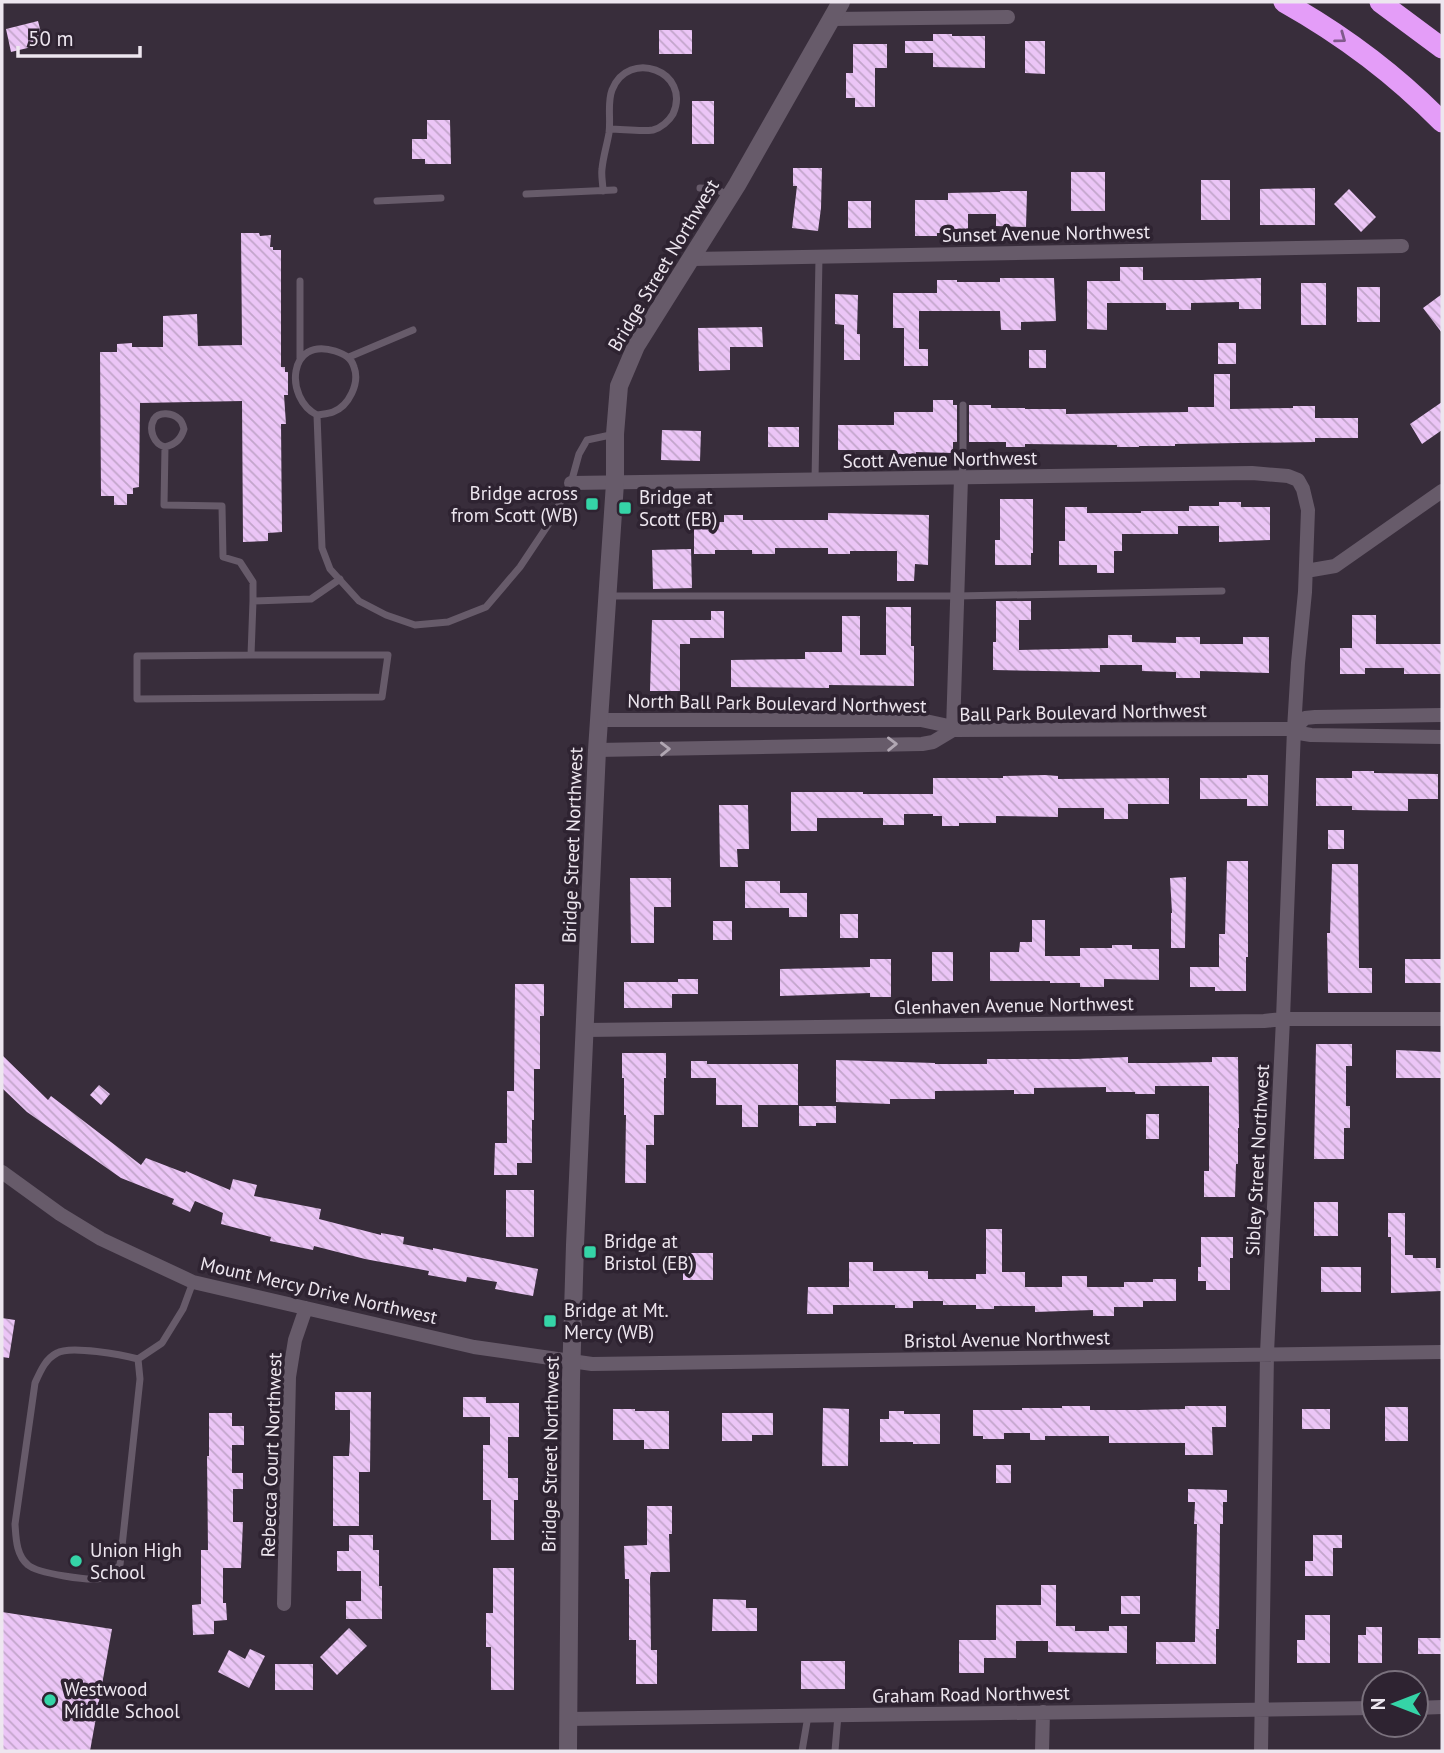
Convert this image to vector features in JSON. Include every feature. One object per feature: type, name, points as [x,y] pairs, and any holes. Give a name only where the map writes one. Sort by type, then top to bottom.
[{"type":"highway","points":[[1284,2],[1314,19],[1371,60],[1411,92],[1442,122]]},
{"type":"highway","points":[[1380,2],[1442,48]]},
{"type":"main road","name":"Bridge Street Northwest","points":[[568,1751],[575,1245],[597,750],[619,386],[636,346],[730,197],[841,2]]},
{"type":"street","points":[[832,19],[1008,17]]},
{"type":"street","name":"Sunset Avenue Northwest","points":[[692,259],[1402,246]]},
{"type":"street","name":"Scott Avenue Northwest","points":[[571,483],[1262,474],[1288,476],[1298,480],[1303,489]]},
{"type":"street","points":[[953,730],[961,478]]},
{"type":"street","name":"Sibley Street Northwest","points":[[1261,1751],[1267,1353],[1294,729],[1306,571],[1308,510],[1303,489]]},
{"type":"street","points":[[1306,571],[1335,566],[1442,491]]},
{"type":"street","name":"Ball Park Boulevard Northwest","points":[[597,750],[922,744],[933,743],[953,730],[1294,729],[1305,718],[1442,715]]},
{"type":"street","name":"North Ball Park Boulevard Northwest","points":[[599,720],[921,720],[953,730]]},
{"type":"street","points":[[1294,729],[1311,736],[1442,737]]},
{"type":"street","name":"Glenhaven Avenue Northwest","points":[[586,1030],[1442,1019]]},
{"type":"street","name":"Mount Mercy Drive Northwest","points":[[2,1172],[60,1214],[101,1239],[193,1282],[474,1347],[572,1361]]},
{"type":"street","name":"Rebecca Court Northwest","points":[[284,1604],[289,1377],[295,1340],[306,1308]]},
{"type":"street","name":"Bristol Avenue Northwest","points":[[572,1361],[592,1364],[1442,1352]]},
{"type":"street","name":"Graham Road Northwest","points":[[568,1719],[1360,1708]]},
{"type":"street","points":[[1042,1751],[1043,1713]]},
{"type":"lane","points":[[603,191],[602,171],[610,129],[611,91],[618,79],[626,72],[656,69],[674,86],[675,106],[671,117],[663,125],[653,130],[610,129]]},
{"type":"lane","points":[[701,187],[717,189],[730,197]]},
{"type":"lane","points":[[526,194],[614,190]]},
{"type":"lane","points":[[377,201],[441,198]]},
{"type":"lane","points":[[815,480],[819,257]]},
{"type":"lane","points":[[300,281],[300,358]]},
{"type":"lane","points":[[349,357],[413,330]]},
{"type":"lane","points":[[322,348],[349,357],[356,374],[352,393],[342,407],[334,412],[317,415],[309,411],[301,400],[296,384],[296,366],[300,358],[307,352],[322,348]]},
{"type":"lane","points":[[961,478],[963,405]]},
{"type":"lane","points":[[167,413],[181,420],[184,429],[174,445],[165,447],[154,439],[152,428],[154,419],[167,413]]},
{"type":"lane","points":[[317,415],[322,548],[330,569],[359,601],[386,615],[415,625],[449,622],[486,607],[520,567],[548,525],[571,483],[579,454],[587,440],[615,434]]},
{"type":"lane","points":[[165,447],[164,505],[222,506],[223,557],[240,562],[253,582],[251,655]]},
{"type":"lane","points":[[253,601],[311,599],[340,579]]},
{"type":"lane","points":[[607,596],[957,596],[1222,591]]},
{"type":"lane","points":[[251,655],[388,655],[382,697],[138,699],[137,656],[251,655]]},
{"type":"lane","points":[[138,1359],[141,1379],[120,1565],[102,1578],[89,1579],[40,1571],[28,1565],[20,1556],[15,1524],[35,1383],[41,1369],[60,1351],[78,1350],[138,1359],[162,1343],[183,1309],[193,1282]]},
{"type":"lane","points":[[802,1751],[808,1716]]},
{"type":"lane","points":[[835,1751],[838,1716]]},
{"type":"building","points":[[38,21],[44,44],[11,52],[6,29]]},
{"type":"building","points":[[659,30],[692,30],[692,54],[659,54]]},
{"type":"building","points":[[933,34],[985,36],[985,68],[933,67],[933,53],[905,53],[905,41],[933,41]]},
{"type":"building","points":[[1025,41],[1045,41],[1045,74],[1025,73]]},
{"type":"building","points":[[853,44],[887,44],[887,68],[875,68],[875,107],[855,107],[855,98],[846,98],[846,73],[853,73]]},
{"type":"building","points":[[692,101],[714,101],[714,144],[692,144]]},
{"type":"building","points":[[427,120],[450,120],[451,164],[425,164],[425,159],[412,159],[412,139],[427,139]]},
{"type":"building","points":[[793,168],[822,168],[818,231],[792,228],[797,186],[793,186]]},
{"type":"building","points":[[1071,172],[1105,172],[1105,211],[1071,211]]},
{"type":"building","points":[[1201,180],[1230,180],[1230,220],[1201,220]]},
{"type":"building","points":[[1315,188],[1315,225],[1260,225],[1260,189]]},
{"type":"building","points":[[1349,189],[1376,217],[1361,232],[1334,204]]},
{"type":"building","points":[[1027,191],[1026,227],[996,226],[996,214],[968,214],[968,233],[915,236],[915,200],[948,200],[948,193]]},
{"type":"building","points":[[848,201],[871,201],[871,228],[848,228]]},
{"type":"building","points":[[241,233],[271,235],[270,247],[273,247],[273,250],[281,250],[281,367],[285,367],[285,372],[288,372],[288,395],[284,395],[286,424],[281,424],[282,532],[268,533],[268,541],[243,542],[242,401],[140,403],[139,487],[133,488],[133,494],[127,494],[127,505],[114,505],[114,496],[101,496],[100,352],[117,352],[117,344],[163,347],[163,316],[197,314],[198,346],[242,345]]},
{"type":"building","points":[[1120,267],[1143,267],[1143,280],[1261,278],[1261,309],[1239,309],[1239,302],[1191,303],[1191,310],[1166,310],[1166,303],[1107,303],[1107,330],[1087,329],[1087,281],[1120,281]]},
{"type":"building","points":[[1000,278],[1054,278],[1056,321],[1021,322],[1021,330],[1001,330],[1000,311],[919,311],[919,349],[928,349],[928,366],[904,366],[904,328],[893,328],[893,293],[937,293],[937,280],[1000,282]]},
{"type":"building","points":[[1301,283],[1326,283],[1326,325],[1301,325]]},
{"type":"building","points":[[1357,287],[1380,287],[1380,322],[1357,322]]},
{"type":"building","points":[[835,294],[858,295],[857,334],[860,334],[860,360],[844,360],[844,325],[835,324]]},
{"type":"building","points":[[1442,294],[1442,333],[1423,308]]},
{"type":"building","points":[[762,327],[763,347],[730,347],[730,370],[699,371],[698,328]]},
{"type":"building","points":[[1218,343],[1236,343],[1236,364],[1218,364]]},
{"type":"building","points":[[1029,350],[1046,350],[1046,368],[1029,368]]},
{"type":"building","points":[[1214,374],[1230,374],[1230,409],[1315,406],[1315,418],[1358,418],[1358,438],[1315,438],[1315,442],[1139,447],[1025,444],[1025,447],[1006,447],[1006,442],[969,442],[969,405],[1066,409],[1066,414],[1188,412],[1188,407],[1214,407]]},
{"type":"building","points":[[933,400],[953,400],[953,405],[957,405],[957,442],[953,442],[953,453],[894,454],[894,450],[838,450],[838,425],[894,425],[894,412],[933,412]]},
{"type":"building","points":[[1442,402],[1442,430],[1422,444],[1410,424]]},
{"type":"building","points":[[768,427],[799,427],[799,447],[768,447]]},
{"type":"building","points":[[662,430],[701,431],[700,461],[661,460]]},
{"type":"building","points":[[1000,499],[1033,499],[1031,565],[995,565],[995,540],[1000,540]]},
{"type":"building","points":[[1219,502],[1241,502],[1241,507],[1270,507],[1270,540],[1219,542],[1219,526],[1178,526],[1178,534],[1122,534],[1122,551],[1114,551],[1114,573],[1097,573],[1097,565],[1059,565],[1059,541],[1065,541],[1065,507],[1087,507],[1087,513],[1141,513],[1189,511],[1189,506],[1219,506]]},
{"type":"building","points":[[828,513],[929,515],[928,565],[915,564],[914,581],[897,581],[897,551],[828,554],[828,548],[775,548],[775,554],[752,554],[752,550],[715,550],[715,554],[694,554],[694,522],[724,522],[724,515],[743,515],[743,520],[828,520]]},
{"type":"building","points":[[691,549],[692,588],[653,589],[652,550]]},
{"type":"building","points":[[996,601],[1031,601],[1031,620],[1019,620],[1019,650],[1108,648],[1108,635],[1132,635],[1132,642],[1176,643],[1176,637],[1200,637],[1200,644],[1243,644],[1243,637],[1269,637],[1269,673],[1200,671],[1200,678],[1176,678],[1176,672],[1142,671],[1142,665],[1100,665],[1100,672],[993,670]]},
{"type":"building","points":[[886,607],[911,607],[914,686],[731,687],[731,660],[805,659],[805,652],[842,652],[842,616],[860,616],[860,655],[886,655]]},
{"type":"building","points":[[711,611],[724,611],[724,638],[690,638],[690,644],[680,644],[680,691],[650,691],[652,620],[711,620]]},
{"type":"building","points":[[1352,615],[1376,615],[1376,644],[1442,644],[1442,674],[1404,674],[1404,668],[1365,668],[1365,674],[1340,674],[1340,648],[1352,648]]},
{"type":"building","points":[[1352,771],[1438,774],[1438,799],[1408,799],[1408,811],[1316,806],[1316,778],[1352,778]]},
{"type":"building","points":[[1247,775],[1268,775],[1268,806],[1247,806],[1247,799],[1200,799],[1200,778],[1247,778]]},
{"type":"building","points":[[1058,776],[1058,779],[1169,778],[1169,804],[1128,804],[1128,819],[1104,819],[1104,808],[1058,808],[1058,817],[996,816],[996,823],[959,823],[959,826],[942,826],[942,816],[933,814],[904,814],[904,825],[883,825],[883,818],[817,818],[817,831],[791,831],[791,792],[933,794],[933,778]]},
{"type":"building","points":[[719,805],[748,805],[749,849],[737,849],[738,867],[720,867]]},
{"type":"building","points":[[1328,830],[1344,830],[1344,849],[1328,849]]},
{"type":"building","points":[[1227,861],[1248,861],[1246,991],[1215,991],[1215,987],[1190,987],[1190,967],[1219,967],[1219,934],[1225,934]]},
{"type":"building","points":[[1332,864],[1358,864],[1359,968],[1372,968],[1372,993],[1328,993],[1327,933],[1330,933]]},
{"type":"building","points":[[1186,877],[1185,948],[1171,948],[1170,878]]},
{"type":"building","points":[[630,878],[671,878],[671,907],[654,907],[654,943],[631,943]]},
{"type":"building","points":[[745,881],[780,881],[780,893],[807,893],[807,917],[789,917],[789,908],[745,908]]},
{"type":"building","points":[[840,914],[858,914],[858,938],[840,938]]},
{"type":"building","points":[[1032,920],[1045,920],[1045,956],[1080,956],[1080,948],[1112,948],[1112,945],[1132,945],[1132,949],[1159,949],[1159,980],[1104,979],[1104,987],[1080,987],[1080,983],[1050,981],[990,981],[990,952],[1019,952],[1020,942],[1032,942]]},
{"type":"building","points":[[713,921],[732,921],[732,940],[713,940]]},
{"type":"building","points":[[932,952],[953,952],[953,981],[932,981]]},
{"type":"building","points":[[870,959],[891,959],[891,997],[870,997],[870,993],[780,996],[780,969],[870,967]]},
{"type":"building","points":[[1405,959],[1442,959],[1442,983],[1405,983]]},
{"type":"building","points":[[678,979],[698,979],[698,994],[672,994],[672,1008],[624,1008],[624,982],[678,982]]},
{"type":"building","points":[[515,984],[544,984],[544,1016],[540,1016],[540,1069],[534,1069],[532,1163],[517,1163],[517,1175],[494,1175],[495,1143],[507,1143],[507,1091],[514,1091]]},
{"type":"building","points":[[1316,1044],[1352,1044],[1352,1066],[1346,1066],[1346,1106],[1350,1106],[1350,1128],[1344,1128],[1344,1159],[1314,1159]]},
{"type":"building","points":[[1396,1050],[1442,1052],[1442,1078],[1396,1078]]},
{"type":"building","points":[[622,1053],[666,1053],[664,1115],[654,1115],[654,1145],[646,1145],[646,1183],[625,1183],[626,1115]]},
{"type":"building","points":[[2,1055],[48,1100],[51,1096],[141,1165],[146,1158],[230,1190],[233,1179],[257,1185],[254,1196],[321,1209],[319,1219],[381,1235],[404,1237],[403,1244],[538,1269],[533,1296],[495,1289],[497,1282],[467,1277],[466,1282],[428,1275],[429,1271],[314,1246],[313,1250],[270,1241],[271,1237],[221,1224],[223,1213],[195,1201],[190,1212],[172,1204],[174,1199],[121,1178],[27,1112],[2,1088]]},
{"type":"building","points":[[1128,1057],[1128,1063],[1166,1063],[1212,1062],[1212,1057],[1238,1057],[1239,1128],[1235,1197],[1204,1197],[1204,1171],[1209,1171],[1209,1086],[1155,1086],[1155,1094],[1106,1092],[1106,1087],[1034,1088],[1034,1094],[1014,1094],[1014,1090],[935,1091],[935,1099],[890,1099],[890,1104],[836,1102],[836,1060],[987,1064],[987,1059]]},
{"type":"building","points":[[691,1061],[707,1061],[707,1064],[798,1064],[798,1105],[758,1105],[758,1127],[742,1127],[742,1105],[716,1105],[716,1078],[691,1078]]},
{"type":"building","points":[[99,1085],[110,1094],[101,1105],[90,1095]]},
{"type":"building","points":[[799,1106],[836,1106],[836,1123],[799,1126]]},
{"type":"building","points":[[1146,1114],[1159,1114],[1159,1139],[1146,1139]]},
{"type":"building","points":[[506,1190],[534,1190],[534,1237],[506,1237]]},
{"type":"building","points":[[1314,1202],[1338,1202],[1338,1236],[1314,1236]]},
{"type":"building","points":[[1388,1213],[1405,1213],[1405,1255],[1413,1255],[1413,1258],[1436,1258],[1436,1268],[1442,1268],[1442,1291],[1391,1293]]},
{"type":"building","points":[[986,1229],[1002,1229],[1002,1272],[1025,1272],[1025,1287],[1062,1287],[1062,1276],[1087,1276],[1087,1287],[1124,1287],[1124,1282],[1176,1279],[1176,1301],[1143,1301],[1143,1307],[1114,1307],[1114,1316],[1093,1316],[1093,1310],[1035,1312],[1035,1306],[976,1309],[976,1305],[943,1305],[943,1301],[913,1301],[913,1308],[895,1308],[895,1305],[833,1305],[833,1314],[807,1314],[808,1287],[849,1287],[849,1262],[873,1262],[873,1271],[928,1271],[928,1279],[976,1279],[976,1274],[986,1274]]},
{"type":"building","points":[[1201,1237],[1233,1237],[1230,1290],[1206,1290],[1206,1281],[1198,1281]]},
{"type":"building","points":[[683,1253],[713,1253],[713,1280],[683,1280]]},
{"type":"building","points":[[1321,1267],[1361,1267],[1361,1292],[1321,1292]]},
{"type":"building","points":[[2,1318],[15,1320],[9,1358],[2,1357]]},
{"type":"building","points":[[335,1392],[371,1392],[370,1472],[359,1472],[359,1526],[333,1526],[333,1456],[349,1456],[350,1440],[350,1410],[335,1410]]},
{"type":"building","points":[[463,1397],[486,1397],[486,1403],[519,1403],[519,1437],[508,1437],[508,1478],[518,1478],[518,1500],[514,1500],[514,1540],[491,1540],[491,1500],[483,1500],[483,1445],[490,1445],[490,1417],[463,1417]]},
{"type":"building","points":[[1090,1406],[1090,1410],[1139,1410],[1226,1406],[1226,1427],[1212,1427],[1213,1455],[1185,1455],[1185,1443],[1109,1443],[1109,1436],[1045,1436],[1045,1440],[1030,1440],[1030,1433],[1004,1433],[1004,1439],[973,1436],[973,1410],[1022,1410]]},
{"type":"building","points":[[1385,1407],[1408,1407],[1408,1441],[1385,1441]]},
{"type":"building","points":[[823,1408],[849,1409],[848,1466],[822,1466]]},
{"type":"building","points":[[613,1409],[669,1411],[669,1449],[644,1449],[644,1440],[613,1440]]},
{"type":"building","points":[[1302,1409],[1330,1409],[1330,1429],[1302,1429]]},
{"type":"building","points":[[889,1411],[904,1411],[904,1414],[940,1414],[940,1444],[880,1442],[880,1419],[889,1419]]},
{"type":"building","points":[[209,1413],[232,1413],[232,1426],[244,1426],[244,1445],[232,1445],[232,1473],[243,1473],[243,1489],[233,1489],[233,1522],[243,1522],[241,1568],[223,1568],[223,1603],[226,1603],[227,1620],[214,1621],[214,1634],[193,1635],[192,1605],[201,1604],[201,1550],[208,1550]]},
{"type":"building","points":[[722,1413],[773,1413],[773,1435],[752,1435],[752,1441],[722,1441]]},
{"type":"building","points":[[996,1465],[1011,1465],[1011,1483],[996,1483]]},
{"type":"building","points":[[1188,1489],[1227,1490],[1227,1502],[1223,1502],[1223,1524],[1220,1524],[1216,1664],[1156,1664],[1156,1642],[1195,1642],[1197,1524],[1194,1524],[1195,1502],[1188,1502]]},
{"type":"building","points":[[647,1506],[672,1506],[672,1534],[669,1534],[670,1572],[651,1572],[650,1578],[651,1650],[657,1650],[657,1684],[636,1684],[636,1640],[629,1640],[629,1579],[625,1579],[624,1546],[647,1545]]},
{"type":"building","points":[[349,1535],[373,1535],[373,1550],[379,1550],[382,1619],[346,1619],[346,1601],[361,1601],[361,1571],[337,1571],[337,1551],[349,1551]]},
{"type":"building","points":[[1313,1535],[1342,1535],[1342,1548],[1333,1548],[1333,1576],[1305,1576],[1305,1561],[1313,1561]]},
{"type":"building","points":[[493,1568],[514,1568],[514,1690],[491,1690],[491,1647],[486,1647],[486,1613],[493,1613]]},
{"type":"building","points":[[1041,1585],[1056,1585],[1056,1626],[1075,1626],[1075,1631],[1109,1631],[1109,1626],[1127,1626],[1127,1653],[1048,1652],[1048,1641],[1016,1641],[1016,1658],[984,1658],[984,1673],[959,1673],[959,1640],[996,1640],[996,1605],[1041,1605]]},
{"type":"building","points":[[1121,1596],[1140,1596],[1140,1614],[1121,1614]]},
{"type":"building","points":[[713,1599],[746,1600],[746,1608],[757,1608],[757,1631],[712,1631]]},
{"type":"building","name":"Westwood Middle School","points":[[2,1612],[112,1629],[90,1751],[2,1751]]},
{"type":"building","points":[[1305,1615],[1330,1615],[1330,1663],[1297,1663],[1297,1640],[1305,1640]]},
{"type":"building","points":[[1366,1627],[1382,1627],[1382,1663],[1358,1663],[1358,1635],[1366,1635]]},
{"type":"building","points":[[349,1628],[367,1646],[337,1675],[320,1657]]},
{"type":"building","points":[[1418,1638],[1442,1638],[1442,1654],[1418,1654]]},
{"type":"building","points":[[250,1649],[265,1656],[249,1688],[218,1672],[229,1650],[245,1659]]},
{"type":"building","points":[[801,1661],[845,1661],[845,1689],[801,1689]]},
{"type":"building","points":[[275,1664],[313,1664],[313,1690],[275,1690]]},
{"type":"place","name":"Bridge across from Scott (WB)","points":[[592,504]]},
{"type":"place","name":"Bridge at Scott (EB)","points":[[625,508]]},
{"type":"place","name":"Bridge at Bristol (EB)","points":[[590,1252]]},
{"type":"place","name":"Bridge at Mt. Mercy (WB)","points":[[550,1321]]},
{"type":"place","name":"Union High School","points":[[76,1561]]},
{"type":"place","name":"Westwood Middle School","points":[[50,1700]]}]
